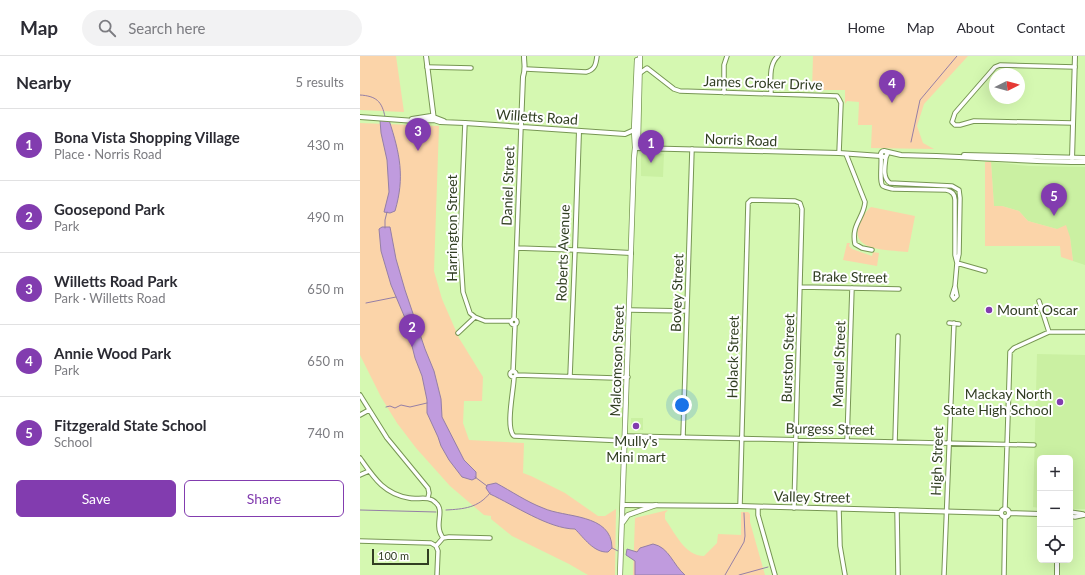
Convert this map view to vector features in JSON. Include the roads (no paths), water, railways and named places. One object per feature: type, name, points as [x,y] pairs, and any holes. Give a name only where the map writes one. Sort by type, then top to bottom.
[{"type":"main road","name":"Malcomson Street","points":[[635,148],[638,141],[639,56]]},
{"type":"main road","name":"Malcomson Street","points":[[620,575],[628,377],[635,148],[634,130],[639,56]]},
{"type":"main road","points":[[622,523],[628,515],[656,505]]},
{"type":"street","points":[[426,56],[434,118]]},
{"type":"street","name":"Daniel Street","points":[[512,320],[517,248],[523,77],[526,69],[524,56]]},
{"type":"street","points":[[526,69],[586,72],[593,69],[596,64],[597,56]]},
{"type":"street","points":[[724,93],[724,66],[727,56]]},
{"type":"street","points":[[771,94],[772,65],[773,61],[778,56]]},
{"type":"street","points":[[1072,162],[1075,56]]},
{"type":"street","points":[[1073,124],[974,121],[955,125],[952,122],[955,113],[996,67],[1000,65],[1075,67]]},
{"type":"street","points":[[427,67],[471,68]]},
{"type":"street","name":"James Croker Drive","points":[[640,73],[647,68],[674,89],[680,91],[834,96],[839,98],[841,103],[839,153]]},
{"type":"street","name":"Willetts Road","points":[[360,117],[408,120],[434,118],[448,122],[625,134],[634,130]]},
{"type":"street","name":"Harrington Street","points":[[464,123],[460,246],[461,269],[463,292],[470,313],[475,317]]},
{"type":"street","name":"Roberts Avenue","points":[[570,376],[579,131]]},
{"type":"street","name":"Norris Road","points":[[635,148],[846,154],[849,152],[877,153],[884,155],[1085,162]]},
{"type":"street","name":"Bovey Street","points":[[683,437],[692,149]]},
{"type":"street","points":[[846,154],[865,202],[864,208],[856,224],[854,244],[862,248],[872,250]]},
{"type":"street","points":[[884,155],[881,183],[883,186],[887,188],[916,184],[946,190],[952,192],[958,208]]},
{"type":"street","name":"Norris Road","points":[[1031,159],[1072,157],[1085,158]]},
{"type":"street","points":[[883,166],[885,178],[889,183],[898,186],[916,189],[946,185],[955,186],[958,190],[960,194],[955,255],[957,263],[955,286]]},
{"type":"street","points":[[887,188],[889,183]]},
{"type":"street","points":[[916,184],[916,189]]},
{"type":"street","points":[[946,185],[946,190]]},
{"type":"street","points":[[954,195],[960,194]]},
{"type":"street","name":"Burston Street","points":[[747,208],[748,203],[751,200],[795,201],[800,203],[802,208],[794,508]]},
{"type":"street","name":"Holack Street","points":[[740,506],[743,438],[747,208]]},
{"type":"street","points":[[517,248],[631,253]]},
{"type":"street","points":[[957,263],[985,271]]},
{"type":"street","name":"Brake Street","points":[[800,287],[899,288]]},
{"type":"street","name":"Manuel Street","points":[[847,441],[852,288]]},
{"type":"street","points":[[1039,301],[1049,332]]},
{"type":"street","points":[[630,310],[687,311]]},
{"type":"street","points":[[458,333],[475,317],[485,321],[512,320],[512,324],[515,324],[514,374],[628,377]]},
{"type":"street","points":[[949,323],[959,324]]},
{"type":"street","name":"High Street","points":[[944,575],[954,323]]},
{"type":"street","points":[[1005,517],[1001,513],[1005,509],[1010,352],[1014,348],[1049,332],[1085,332]]},
{"type":"street","points":[[895,442],[898,336]]},
{"type":"street","name":"Burgess Street","points":[[514,374],[511,397],[510,426],[511,432],[514,436],[743,438],[1034,445]]},
{"type":"street","points":[[360,395],[387,438],[428,488],[428,498]]},
{"type":"street","points":[[360,415],[369,410]]},
{"type":"street","points":[[360,458],[376,480],[382,486],[395,494],[411,498],[428,498],[432,500],[438,506],[440,514],[439,529],[443,538]]},
{"type":"street","points":[[360,476],[369,471]]},
{"type":"street","name":"Valley Street","points":[[623,505],[740,506],[1001,513]]},
{"type":"street","points":[[758,507],[758,515],[775,575]]},
{"type":"street","points":[[839,509],[840,546],[845,575]]},
{"type":"street","points":[[1005,509],[1009,513],[1037,514]]},
{"type":"street","points":[[896,510],[898,575]]},
{"type":"street","points":[[1004,575],[1005,517],[1009,513]]},
{"type":"street","points":[[1073,513],[1085,515]]},
{"type":"street","points":[[1073,517],[1085,515]]},
{"type":"street","points":[[436,546],[443,538],[490,538]]},
{"type":"street","points":[[360,540],[430,543],[436,546],[438,551],[437,575]]},
{"type":"street","points":[[1057,563],[1057,575]]},
{"type":"waterway","points":[[911,142],[920,100],[957,56]]},
{"type":"waterway","points":[[360,95],[377,100],[382,107],[385,117]]},
{"type":"waterway","points":[[385,228],[387,212]]},
{"type":"waterway","points":[[366,303],[396,297]]},
{"type":"waterway","points":[[386,407],[390,406],[395,408],[401,405],[410,407],[427,403]]},
{"type":"waterway","points":[[475,477],[487,486]]},
{"type":"waterway","points":[[446,510],[476,505],[490,493]]},
{"type":"waterway","points":[[360,510],[436,512]]},
{"type":"waterway","points":[[725,575],[744,542],[744,513]]},
{"type":"waterway","points":[[612,548],[620,552]]},
{"type":"waterway","points":[[739,575],[768,567]]},
{"type":"place","name":"Annie Wood Park","points":[[892,103]]},
{"type":"place","name":"Willetts Road Park","points":[[418,151]]},
{"type":"place","name":"Bona Vista Shopping Village","points":[[651,163]]},
{"type":"place","name":"Fitzgerald State School","points":[[1054,216]]},
{"type":"place","name":"Mount Oscar","points":[[989,310]]},
{"type":"place","name":"Goosepond Park","points":[[412,347]]},
{"type":"place","name":"Mackay North State High School","points":[[1060,402]]},
{"type":"place","name":"Mully's Mini mart","points":[[636,426]]}]
